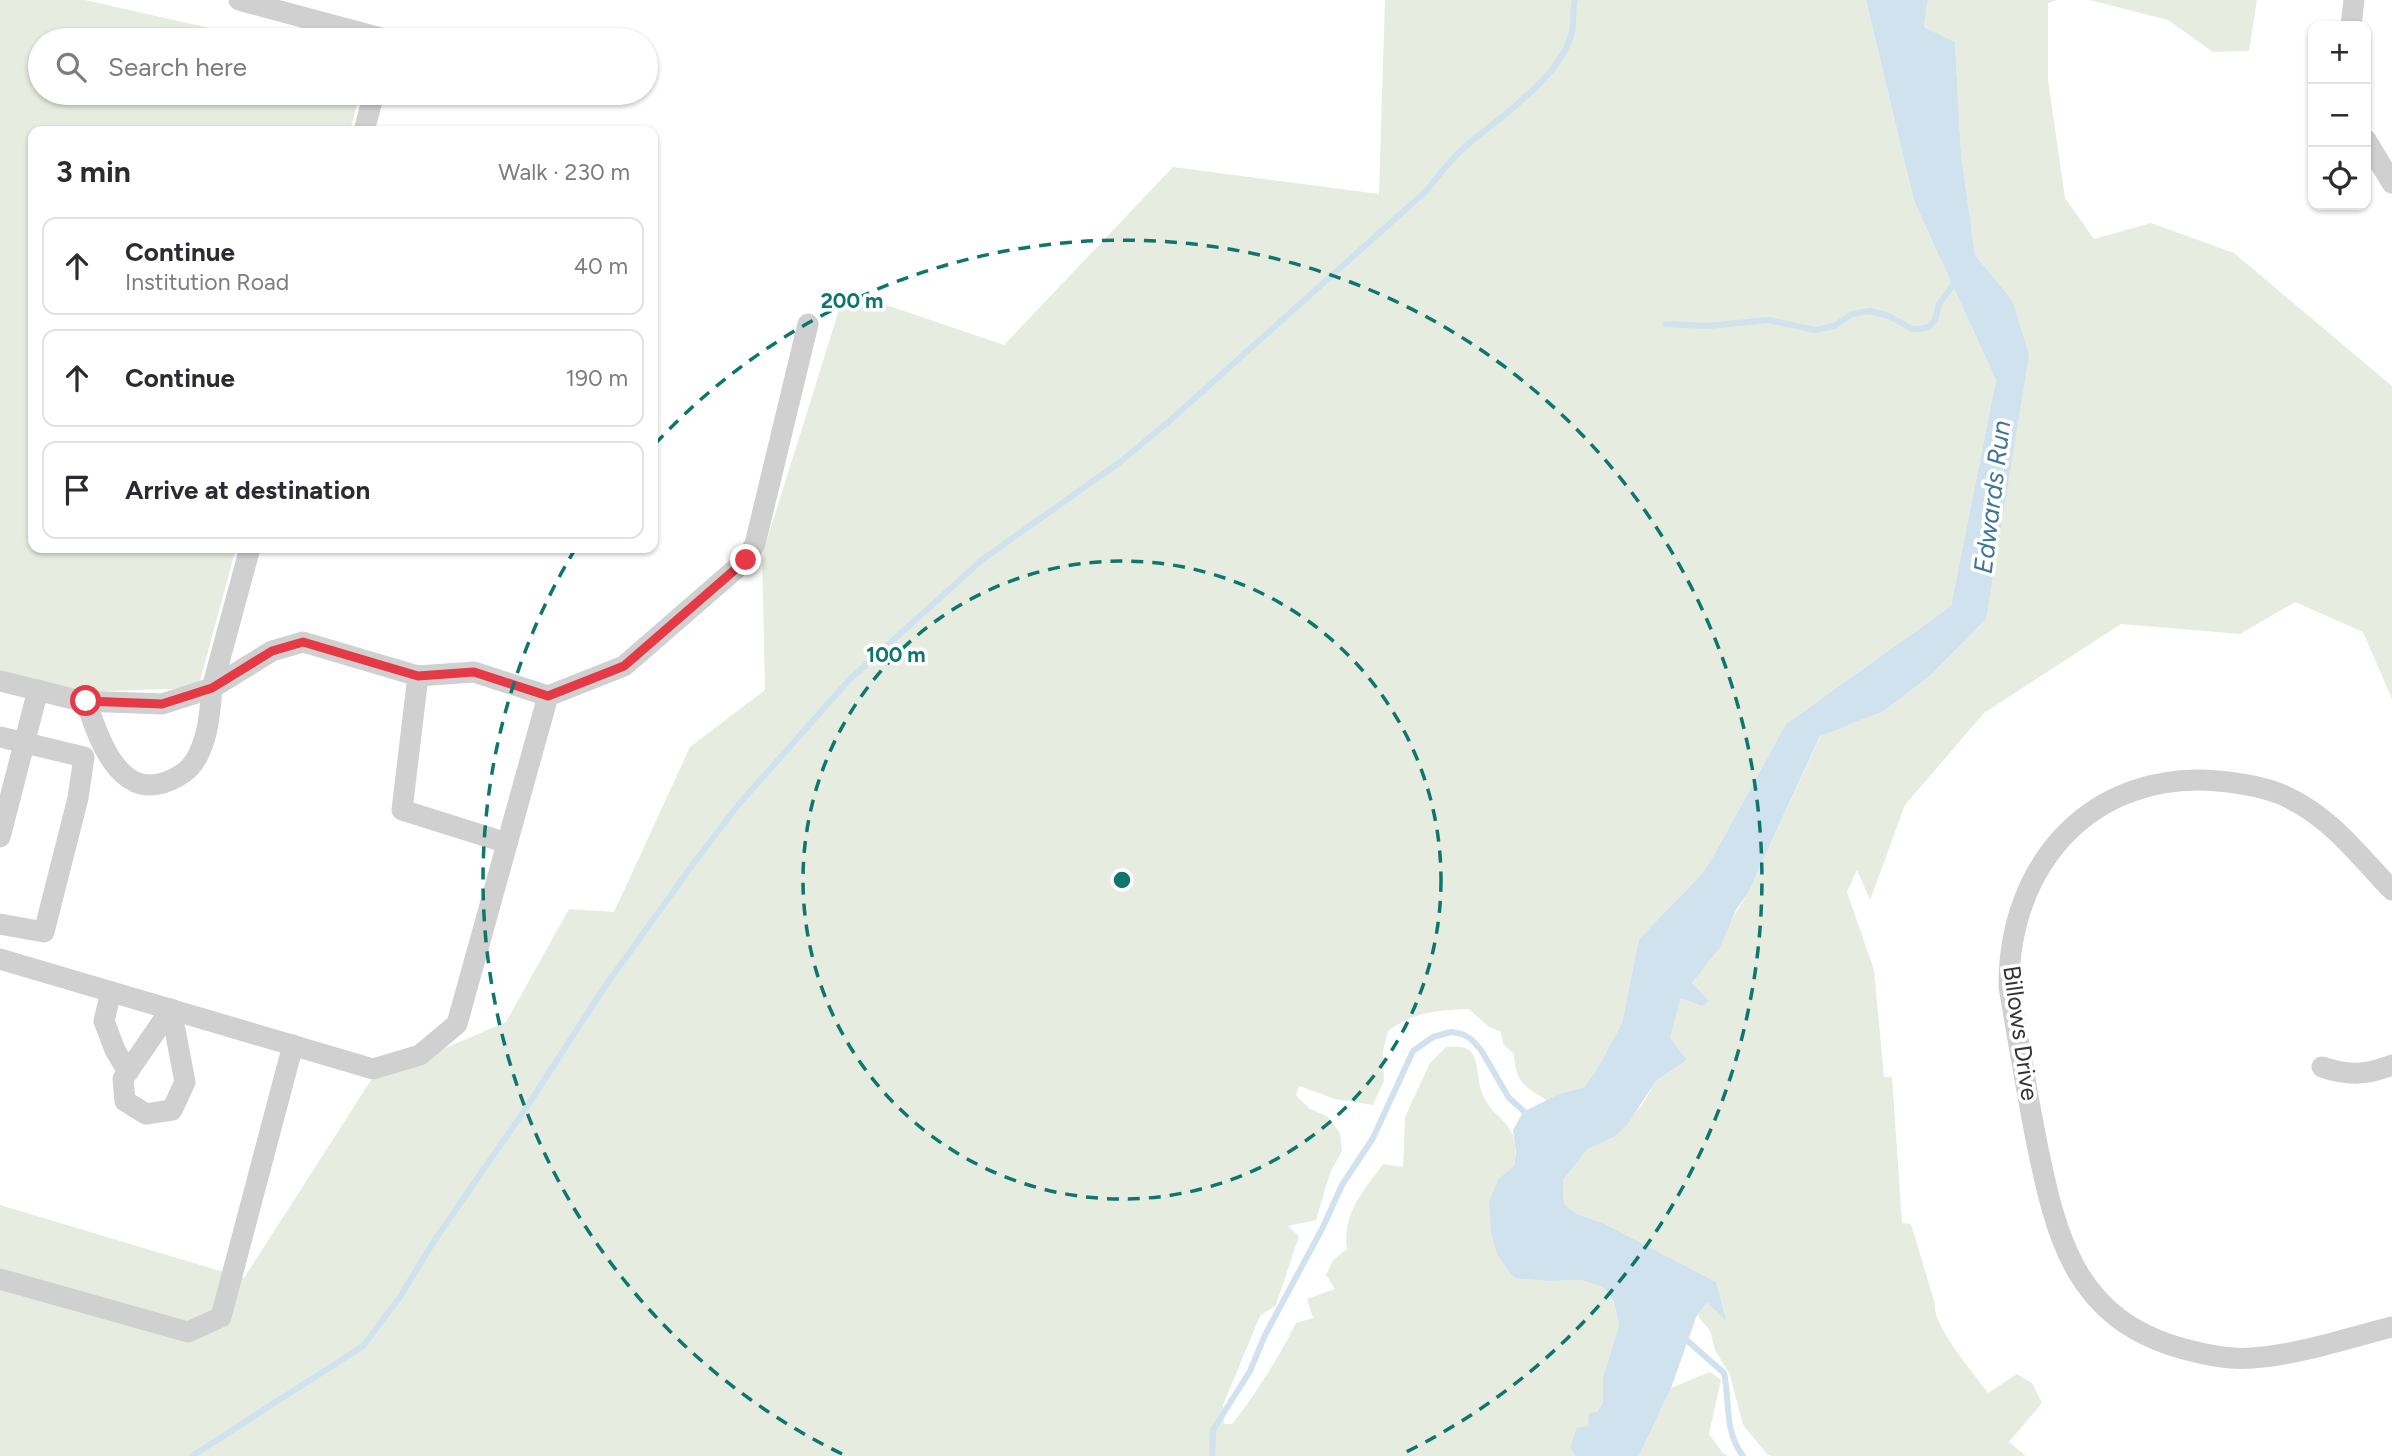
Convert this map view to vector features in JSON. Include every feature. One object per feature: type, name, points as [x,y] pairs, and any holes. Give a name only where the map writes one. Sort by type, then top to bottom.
[{"type":"street","points":[[239,0],[343,28]]},
{"type":"street","points":[[2352,21],[2354,0]]},
{"type":"street","points":[[365,126],[371,105]]},
{"type":"street","points":[[2370,147],[2392,183]]},
{"type":"street","points":[[0,681],[86,701],[162,704],[212,688],[272,651],[303,642],[418,676],[474,672],[548,696],[624,666],[746,560],[755,544],[808,324]]},
{"type":"street","points":[[86,701],[106,755],[129,779],[155,786],[183,776],[200,752],[208,725],[212,688],[249,553]]},
{"type":"street","points":[[418,676],[402,810],[507,843]]},
{"type":"street","points":[[0,837],[38,690]]},
{"type":"street","points":[[0,959],[373,1069],[420,1055],[457,1024],[548,696]]},
{"type":"street","points":[[0,737],[84,757],[78,798],[44,932],[0,924]]},
{"type":"street","name":"Billows Drive","points":[[2392,890],[2333,827],[2312,811],[2283,795],[2234,783],[2202,780],[2165,782],[2132,791],[2102,804],[2076,823],[2048,855],[2027,890],[2015,924],[2009,960],[2011,1000],[2049,1203],[2060,1240],[2070,1260],[2103,1305],[2136,1330],[2156,1340],[2228,1358],[2253,1358],[2285,1353],[2392,1327]]},
{"type":"street","points":[[111,992],[103,1021],[128,1072]]},
{"type":"street","points":[[171,1009],[185,1082],[172,1110],[146,1114],[125,1101],[123,1079],[171,1009]]},
{"type":"street","points":[[0,1279],[188,1332],[221,1317],[293,1045]]},
{"type":"street","points":[[2322,1067],[2341,1073],[2362,1074],[2392,1065]]},
{"type":"shaded area","points":[[0,0],[85,0],[210,28],[28,28],[28,105],[357,105],[351,126],[28,126],[28,553],[235,553],[198,688],[74,692],[0,673]]},
{"type":"shaded area","points":[[1385,0],[1866,0],[1914,201],[1996,380],[1951,606],[1786,724],[1701,875],[1639,939],[1622,1023],[1596,1071],[1584,1087],[1559,1094],[1548,1101],[1533,1092],[1519,1078],[1514,1054],[1503,1044],[1501,1032],[1488,1026],[1469,1009],[1427,1013],[1388,1031],[1383,1051],[1384,1081],[1373,1105],[1335,1099],[1299,1086],[1296,1095],[1310,1109],[1327,1116],[1340,1133],[1342,1151],[1330,1173],[1316,1220],[1288,1226],[1299,1236],[1276,1305],[1260,1316],[1223,1405],[1224,1424],[1232,1424],[1250,1400],[1296,1323],[1313,1318],[1307,1299],[1335,1289],[1326,1275],[1333,1260],[1347,1249],[1348,1224],[1356,1203],[1383,1164],[1403,1167],[1405,1117],[1430,1063],[1446,1047],[1460,1047],[1472,1053],[1486,1101],[1514,1138],[1514,1166],[1498,1179],[1550,1281],[1581,1280],[1603,1287],[1614,1303],[1619,1325],[1603,1377],[1603,1402],[1570,1448],[1575,1456],[0,1456],[0,1205],[244,1278],[371,1080],[506,1022],[569,909],[614,912],[690,747],[765,690],[762,556],[845,291],[1004,345],[1173,167],[1379,194]]},
{"type":"shaded area","points":[[1928,0],[2056,0],[2048,3],[2048,80],[2065,198],[2094,239],[2151,223],[2234,253],[2392,386],[2392,699],[2363,632],[2295,602],[2240,634],[2121,624],[1984,713],[1905,805],[1870,900],[1857,870],[1847,892],[1874,970],[1884,1077],[1892,1077],[1902,1223],[1911,1224],[1940,1324],[1988,1393],[2017,1374],[2032,1383],[2042,1403],[2009,1442],[2026,1456],[1771,1456],[1743,1425],[1730,1375],[1715,1350],[1710,1331],[1697,1315],[1707,1303],[1727,1320],[1716,1282],[1605,1224],[1577,1214],[1564,1204],[1563,1180],[1588,1149],[1614,1137],[1642,1105],[1656,1081],[1687,1060],[1670,1038],[1681,998],[1708,1000],[1692,984],[1748,893],[1821,735],[1884,711],[1931,675],[1986,619],[2012,300],[1975,255],[1961,153],[1955,42],[1924,27]]},
{"type":"shaded area","points":[[2090,0],[2257,0],[2249,51],[2213,52],[2168,20]]},
{"type":"shaded area","points":[[1710,1372],[1721,1380],[1709,1434],[1728,1456],[1639,1456],[1671,1388]]},
{"type":"water","name":"Edwards Run","points":[[1866,0],[1928,0],[1924,27],[1955,42],[1961,153],[1975,255],[2012,300],[2029,355],[1986,619],[1931,675],[1884,711],[1820,736],[1748,893],[1736,910],[1720,947],[1692,983],[1709,1001],[1702,1006],[1681,998],[1670,1038],[1687,1060],[1656,1081],[1627,1125],[1614,1137],[1588,1149],[1563,1180],[1564,1204],[1577,1214],[1605,1224],[1716,1282],[1727,1321],[1707,1303],[1697,1315],[1671,1388],[1639,1456],[1575,1456],[1570,1448],[1577,1428],[1588,1426],[1589,1413],[1597,1412],[1603,1402],[1603,1377],[1619,1325],[1614,1302],[1603,1287],[1581,1280],[1514,1278],[1498,1256],[1491,1233],[1489,1202],[1498,1179],[1514,1166],[1516,1152],[1513,1130],[1523,1112],[1559,1094],[1584,1087],[1596,1071],[1622,1023],[1639,939],[1701,875],[1786,724],[1951,606],[1996,380],[1914,201]]},
{"type":"waterway","points":[[192,1456],[363,1346],[400,1297],[434,1241],[524,1111],[606,985],[696,860],[739,804],[849,680],[983,559],[1120,462],[1166,424],[1425,192],[1460,152],[1527,96],[1555,65],[1566,49],[1572,32],[1575,0]]},
{"type":"waterway","points":[[1666,324],[1708,326],[1769,320],[1815,330],[1834,326],[1852,314],[1870,311],[1889,316],[1912,329],[1921,329],[1929,327],[1935,320],[1939,304],[1956,281]]},
{"type":"waterway","points":[[1212,1456],[1213,1430],[1250,1371],[1265,1335],[1323,1227],[1342,1185],[1373,1138],[1413,1051],[1433,1037],[1451,1032],[1471,1039],[1481,1050],[1509,1098],[1529,1116]]},
{"type":"waterway","points":[[1682,1336],[1724,1373],[1730,1427],[1743,1456]]},
{"type":"route","points":[[86,701],[162,704],[212,688],[272,651],[303,642],[418,676],[474,672],[548,696],[624,666],[746,560]]}]
